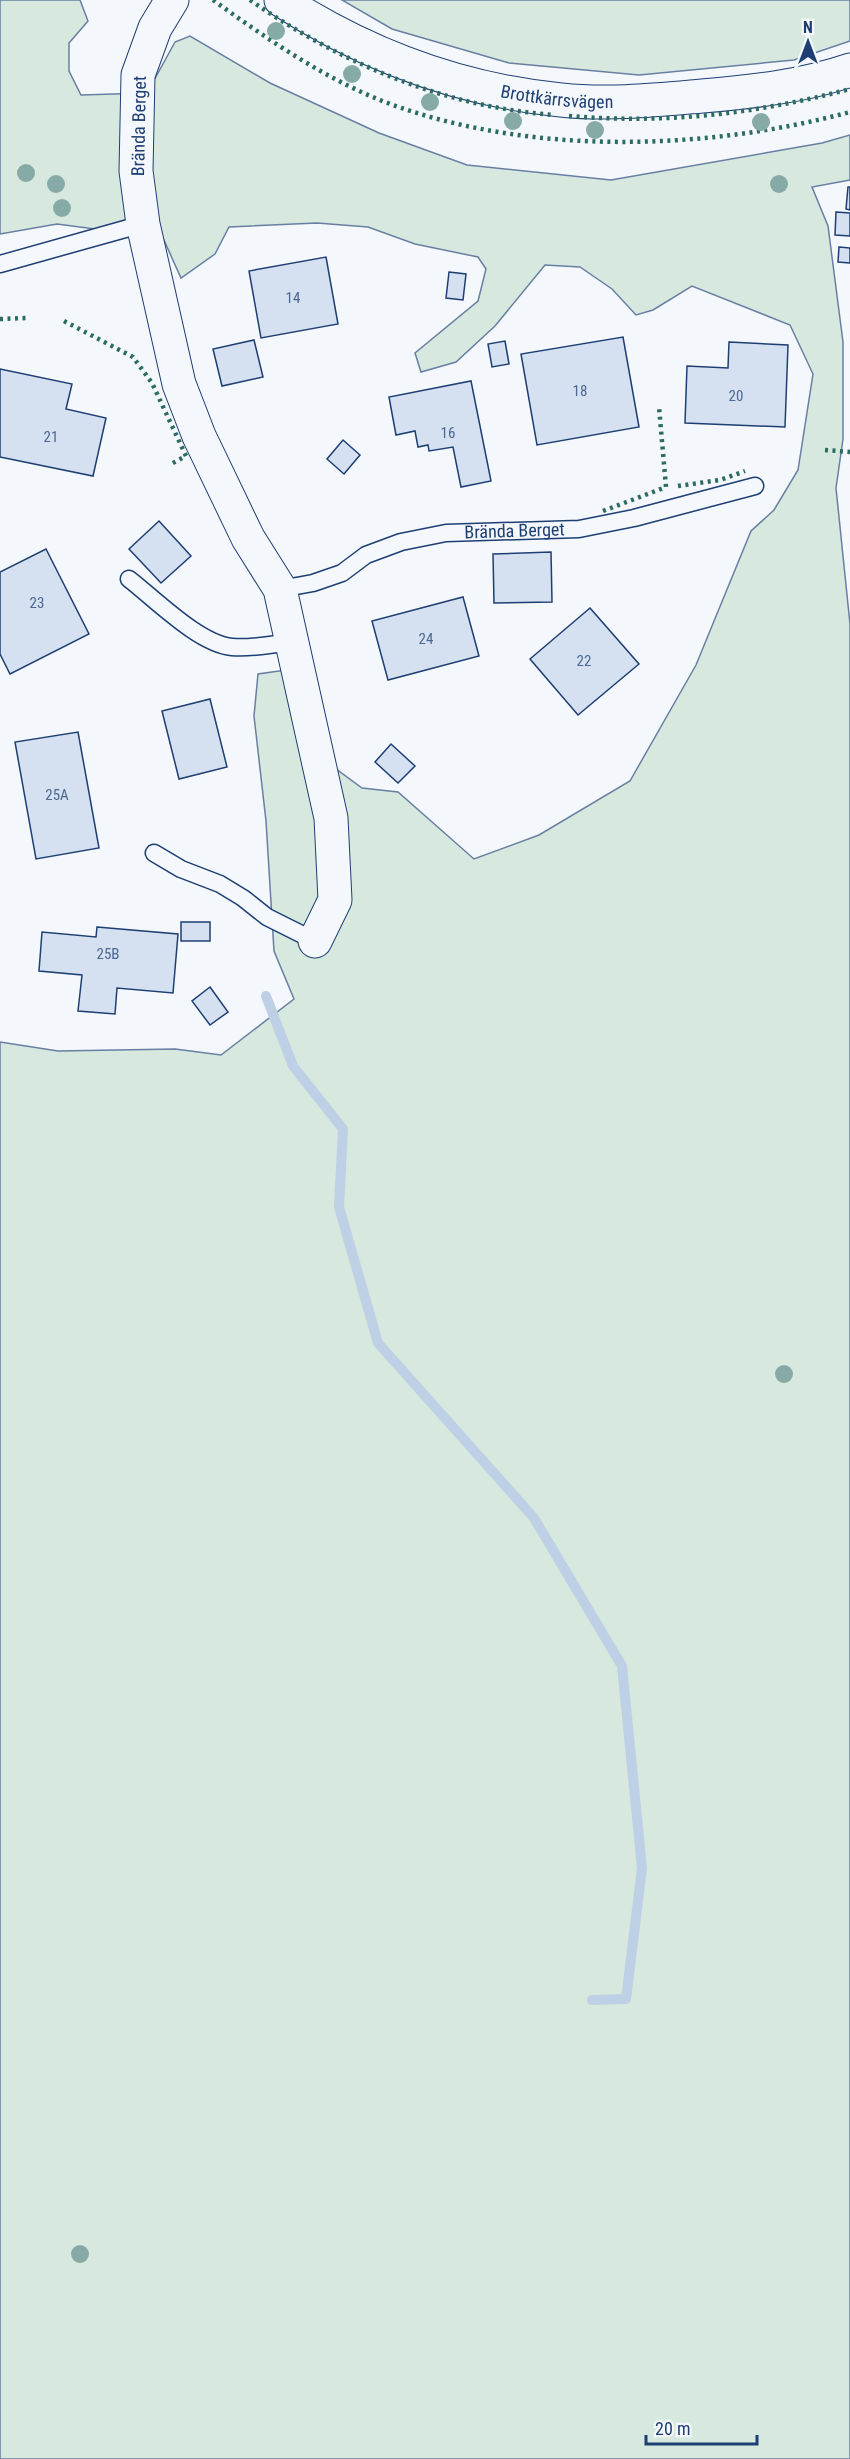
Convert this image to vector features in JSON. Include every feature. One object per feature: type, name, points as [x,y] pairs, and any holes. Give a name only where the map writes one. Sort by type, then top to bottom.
[{"type":"street","name":"Brända Berget","points":[[172,0],[155,28],[138,75],[136,171],[143,224],[179,384],[199,436],[243,527],[280,589],[330,818],[335,900],[315,941]]},
{"type":"street","name":"Brottkärrsvägen","points":[[281,0],[322,27],[420,70],[488,88],[562,100],[647,101],[747,93],[850,70]]},
{"type":"lane","points":[[0,264],[143,224]]},
{"type":"lane","name":"Brända Berget","points":[[280,589],[313,583],[342,573],[366,555],[401,542],[446,533],[579,529],[634,518],[755,486]]},
{"type":"lane","points":[[129,579],[185,624],[214,642],[230,648],[292,642]]},
{"type":"lane","points":[[154,853],[181,869],[220,884],[267,917],[315,941]]},
{"type":"shaded area","points":[[0,0],[80,0],[88,21],[69,43],[69,71],[81,95],[147,93],[175,42],[190,36],[270,83],[379,133],[467,165],[611,180],[822,143],[850,135],[850,180],[812,187],[828,226],[843,342],[843,439],[836,488],[850,624],[850,2459],[0,2459],[0,1042],[58,1051],[175,1049],[221,1055],[294,999],[274,951],[266,821],[254,716],[258,674],[293,669],[305,746],[362,788],[398,792],[474,859],[539,835],[630,781],[696,665],[751,531],[774,510],[798,470],[813,374],[790,325],[692,286],[653,310],[636,315],[612,289],[580,267],[545,265],[495,326],[456,362],[421,372],[415,353],[478,301],[486,269],[478,257],[415,244],[368,227],[317,223],[229,227],[215,254],[181,278],[163,238],[57,224],[0,234]]},
{"type":"shaded area","points":[[342,0],[850,0],[850,41],[794,60],[639,75],[509,63],[392,29]]},
{"type":"building","points":[[848,187],[850,187],[850,210],[846,209]]},
{"type":"building","points":[[836,212],[850,213],[850,236],[835,235]]},
{"type":"building","points":[[839,247],[850,248],[850,263],[838,262]]},
{"type":"building","points":[[326,257],[338,324],[261,338],[249,271]]},
{"type":"building","points":[[449,272],[466,274],[463,300],[446,298]]},
{"type":"building","points":[[623,337],[639,427],[537,445],[521,354]]},
{"type":"building","points":[[254,340],[263,377],[222,386],[213,349]]},
{"type":"building","points":[[505,341],[509,364],[492,367],[488,344]]},
{"type":"building","points":[[729,342],[788,345],[785,427],[685,423],[687,366],[728,368]]},
{"type":"building","points":[[0,369],[72,384],[66,409],[106,418],[93,476],[0,457]]},
{"type":"building","points":[[471,381],[491,481],[461,487],[453,447],[429,451],[428,445],[418,447],[415,431],[396,435],[389,397]]},
{"type":"building","points":[[343,440],[360,455],[344,474],[327,459]]},
{"type":"building","points":[[159,521],[191,556],[161,583],[129,549]]},
{"type":"building","points":[[46,549],[89,634],[10,674],[0,654],[0,572]]},
{"type":"building","points":[[551,552],[552,602],[494,603],[493,554]]},
{"type":"building","points":[[463,597],[479,656],[388,680],[372,621]]},
{"type":"building","points":[[590,608],[639,664],[578,715],[530,659]]},
{"type":"building","points":[[210,699],[227,767],[179,779],[162,711]]},
{"type":"building","points":[[78,732],[99,848],[36,859],[15,742]]},
{"type":"building","points":[[391,744],[415,766],[398,783],[375,762]]},
{"type":"building","points":[[181,922],[210,922],[210,941],[181,941]]},
{"type":"building","points":[[97,927],[178,934],[173,993],[117,988],[115,1014],[78,1011],[82,975],[39,971],[42,932],[96,937]]},
{"type":"building","points":[[210,987],[228,1012],[210,1025],[192,1001]]},
{"type":"waterway","points":[[266,996],[293,1066],[343,1129],[339,1207],[378,1343],[534,1518],[622,1666],[642,1868],[626,1999],[592,2000]]},
{"type":"hedge","points":[[213,0],[317,69],[362,92],[440,120],[497,132],[556,139],[616,142],[677,140],[794,125],[850,112]]},
{"type":"hedge","points":[[250,0],[320,43],[395,78],[473,103],[555,115]]},
{"type":"hedge","points":[[569,116],[641,119],[711,115],[780,105],[850,89]]},
{"type":"hedge","points":[[0,319],[27,318]]},
{"type":"hedge","points":[[64,321],[133,357],[152,383],[186,456],[171,464]]},
{"type":"hedge","points":[[603,511],[666,487],[659,407]]},
{"type":"hedge","points":[[825,450],[850,452]]},
{"type":"hedge","points":[[678,486],[720,480],[745,471]]}]
